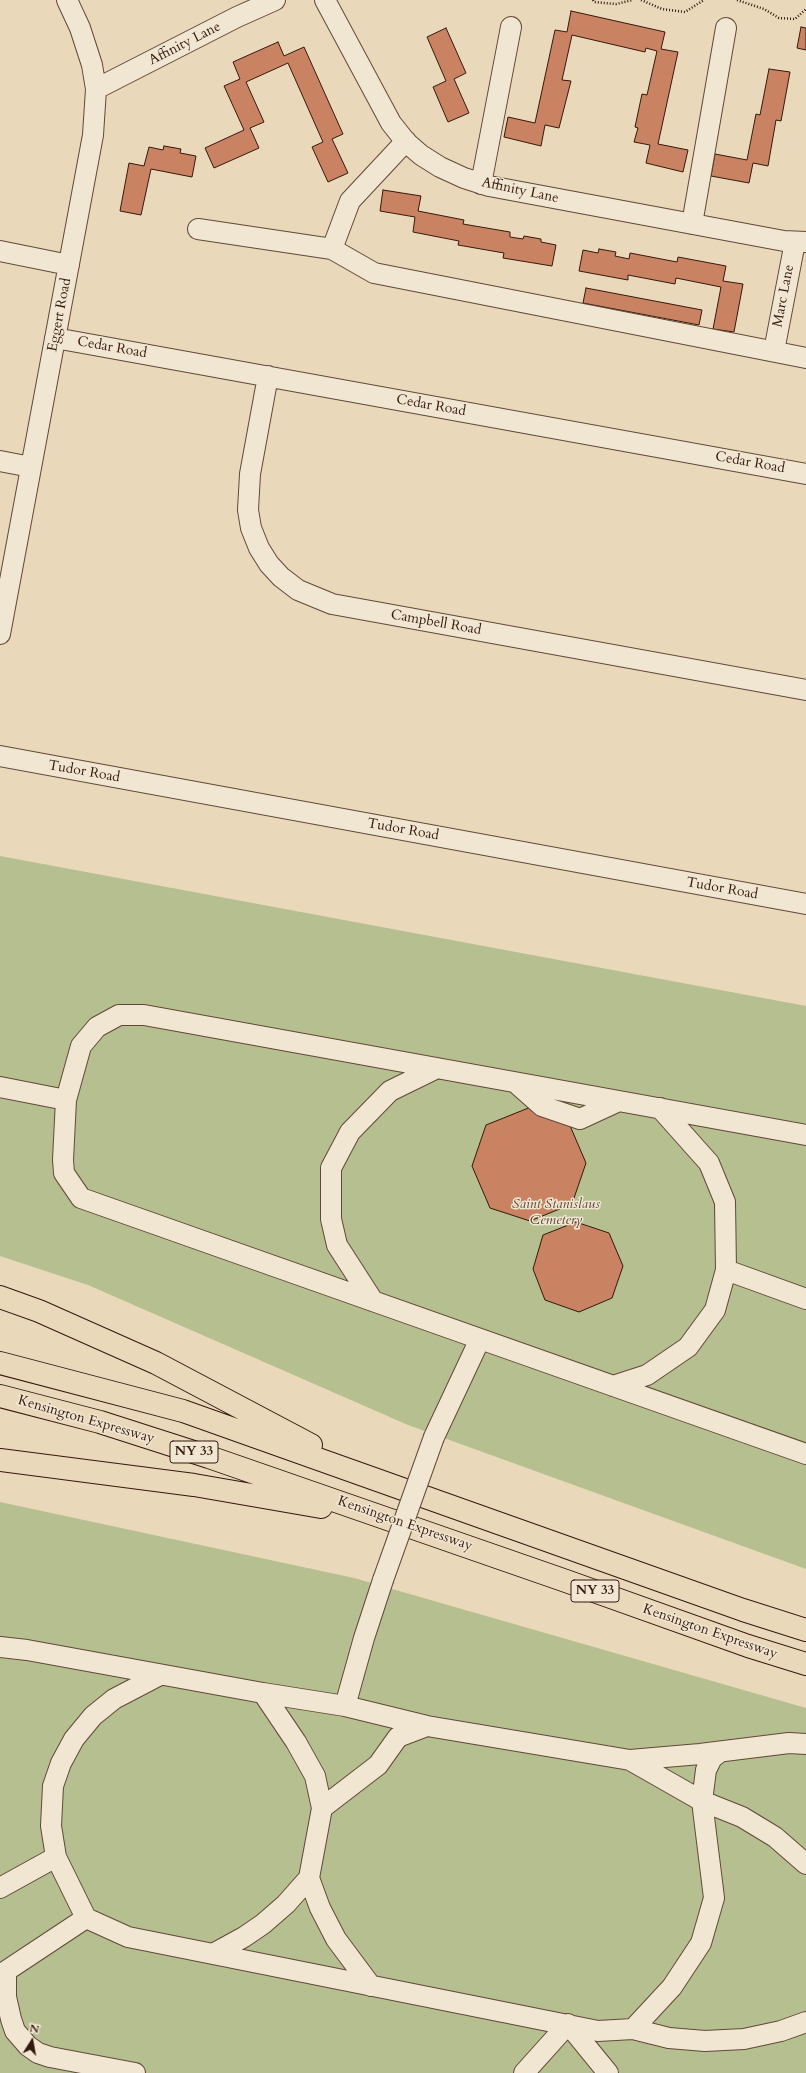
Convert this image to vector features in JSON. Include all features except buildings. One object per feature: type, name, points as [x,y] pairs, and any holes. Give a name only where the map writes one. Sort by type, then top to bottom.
[{"type":"highway","points":[[0,1297],[39,1311],[162,1366],[370,1477]]},
{"type":"highway","name":"NY 33","points":[[0,1363],[183,1412],[743,1610],[806,1630]]},
{"type":"highway","name":"Kensington Expressway","points":[[0,1396],[100,1422],[209,1457],[748,1646],[806,1664]]},
{"type":"highway","points":[[0,1460],[194,1485],[385,1518]]},
{"type":"street","name":"Eggert Road","points":[[0,634],[93,135],[96,89],[92,65],[80,28],[67,0]]},
{"type":"street","name":"Affinity Lane","points":[[96,89],[237,17],[275,0]]},
{"type":"street","name":"Affinity Lane","points":[[325,0],[379,104],[391,123],[406,141],[421,155],[440,167],[481,184],[692,224],[800,242]]},
{"type":"street","points":[[481,184],[511,27]]},
{"type":"street","points":[[692,224],[726,28]]},
{"type":"street","points":[[332,249],[350,200],[406,141]]},
{"type":"street","points":[[198,229],[332,249],[374,273],[806,358]]},
{"type":"street","name":"Marc Lane","points":[[774,351],[800,242]]},
{"type":"street","points":[[0,251],[69,265]]},
{"type":"street","name":"Cedar Road","points":[[55,338],[806,474]]},
{"type":"street","name":"Campbell Road","points":[[268,376],[250,474],[248,510],[251,528],[262,553],[281,577],[298,590],[332,604],[806,690]]},
{"type":"street","points":[[0,461],[31,467]]},
{"type":"street","name":"Tudor Road","points":[[0,756],[806,904]]},
{"type":"street","points":[[806,1135],[619,1101],[580,1119],[542,1106],[515,1082],[144,1015],[118,1015],[97,1028],[81,1046],[66,1100],[63,1160],[64,1173],[81,1198],[806,1454]]},
{"type":"street","points":[[373,1301],[337,1245],[331,1219],[331,1168],[350,1132],[390,1091],[437,1068]]},
{"type":"street","points":[[0,1087],[66,1100]]},
{"type":"street","points":[[613,1386],[647,1375],[688,1347],[714,1310],[726,1270],[725,1202],[709,1163],[660,1108]]},
{"type":"street","points":[[726,1270],[806,1299]]},
{"type":"street","points":[[345,1706],[364,1638],[383,1580],[434,1437],[480,1339]]},
{"type":"street","points":[[0,1647],[345,1706],[427,1726],[630,1760],[720,1752],[789,1743],[806,1744]]},
{"type":"street","points":[[160,1675],[114,1699],[93,1716],[74,1739],[60,1763],[53,1786],[51,1826],[56,1857],[86,1918],[128,1937],[598,2031],[633,2029],[668,2038],[705,2041],[744,2039],[781,2031],[806,2022]]},
{"type":"street","points":[[263,1693],[296,1742],[315,1776],[322,1808],[309,1878],[320,1908],[336,1939],[371,1986]]},
{"type":"street","points":[[322,1808],[378,1765],[398,1737],[427,1726]]},
{"type":"street","points":[[633,2029],[672,1987],[702,1943],[714,1898],[702,1801],[706,1770],[712,1758],[720,1752]]},
{"type":"street","points":[[630,1760],[702,1801],[749,1821],[775,1837],[806,1864]]},
{"type":"street","points":[[0,1888],[56,1857]]},
{"type":"street","points":[[213,1954],[244,1937],[263,1924],[286,1904],[309,1878]]},
{"type":"street","points":[[86,1918],[3,1973],[11,2019],[16,2031],[28,2046],[38,2053],[50,2057],[135,2073]]},
{"type":"street","points":[[524,2073],[568,2024]]},
{"type":"street","points":[[568,2024],[608,2073]]},
{"type":"path","points":[[593,0],[594,2],[616,4],[633,0]]},
{"type":"path","points":[[641,0],[662,9],[685,12],[704,0]]},
{"type":"path","points":[[737,0],[764,9],[779,18],[795,19],[806,9]]},
{"type":"green space","name":"Saint Stanislaus Cemetery","points":[[0,856],[806,1006],[806,1569],[408,1425],[88,1285],[0,1256]]},
{"type":"green space","points":[[0,1502],[354,1578],[806,1708],[806,2073],[0,2073]]}]
